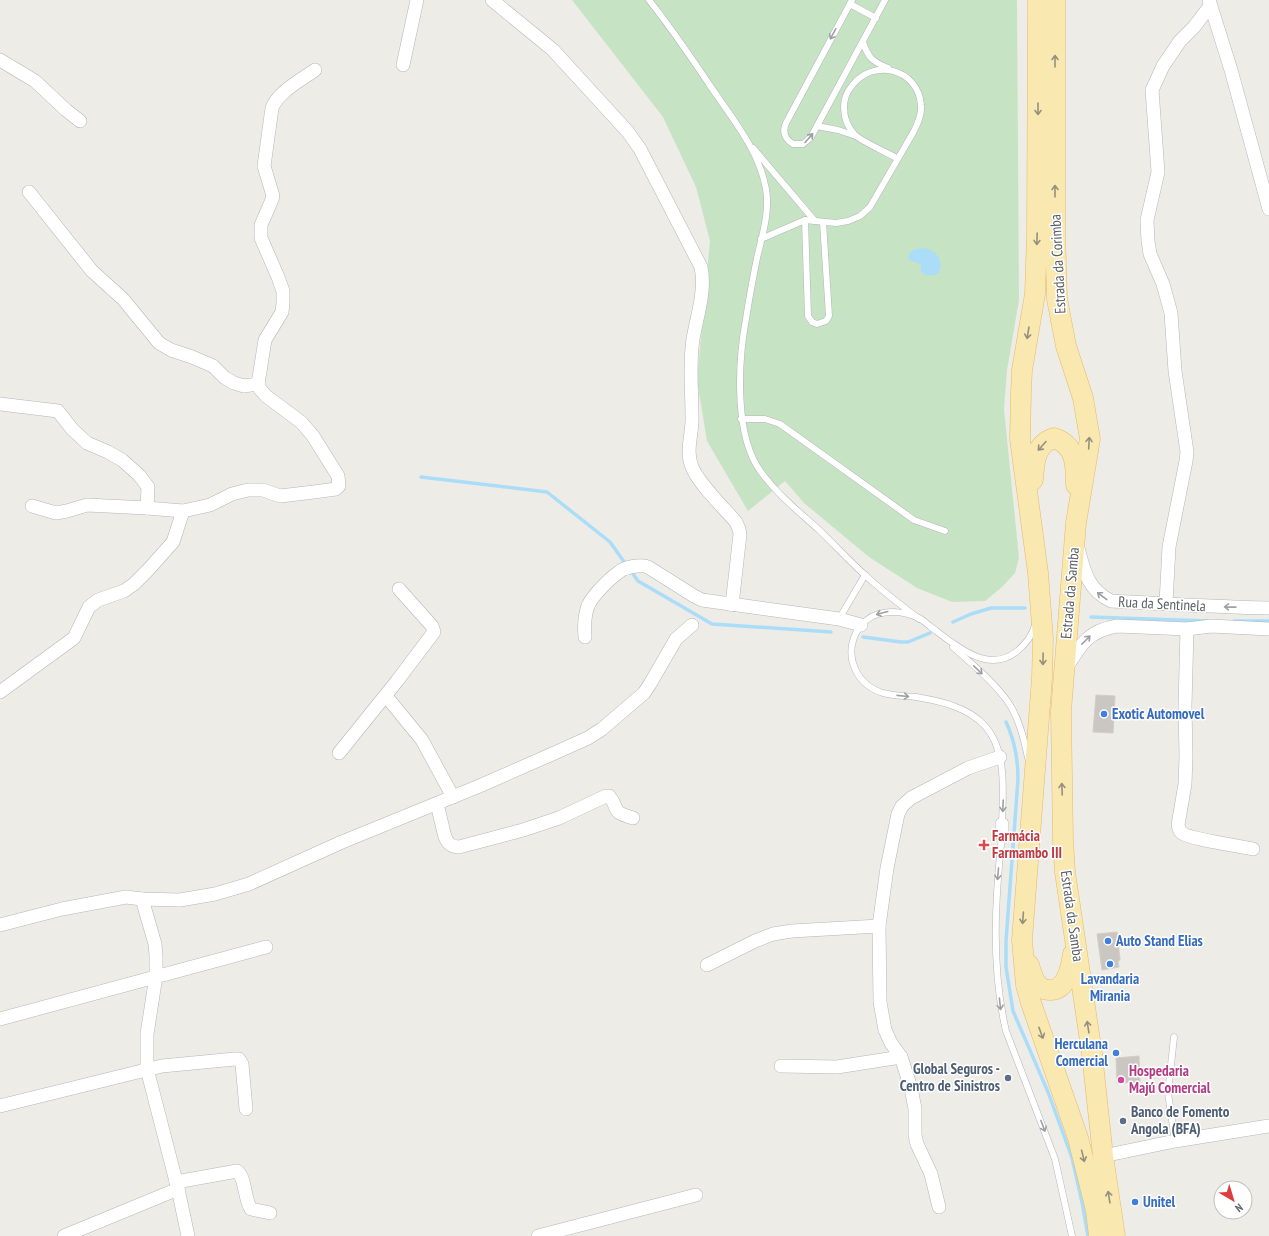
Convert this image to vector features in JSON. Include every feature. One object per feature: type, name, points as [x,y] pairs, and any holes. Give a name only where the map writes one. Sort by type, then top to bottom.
[{"type":"main road","name":"Estrada da Corimba","points":[[1031,522],[1020,439],[1022,370],[1035,294],[1037,227],[1038,0]]},
{"type":"main road","name":"Estrada da Corimba","points":[[1055,0],[1055,237],[1057,299],[1066,346],[1083,398],[1090,438],[1075,528]]},
{"type":"main road","points":[[1031,522],[1036,454],[1044,443],[1054,438],[1066,444],[1073,455],[1076,480],[1075,528]]},
{"type":"main road","name":"Estrada da Samba","points":[[1031,522],[1038,573],[1043,638],[1042,678],[1022,940],[1026,985],[1030,1003],[1078,1138],[1096,1210],[1099,1236]]},
{"type":"main road","name":"Estrada da Samba","points":[[1075,528],[1060,711],[1065,872],[1092,1054],[1103,1156],[1115,1236]]},
{"type":"main road","points":[[1022,940],[1034,979],[1038,986],[1044,990],[1051,991],[1060,987],[1066,980],[1069,973],[1072,965],[1074,936]]},
{"type":"street","points":[[403,65],[417,0]]},
{"type":"street","points":[[492,0],[553,50],[628,132],[640,148],[701,267],[703,285],[691,351],[690,372],[692,416],[688,448],[692,467],[698,477],[736,522],[739,529],[740,534],[732,605]]},
{"type":"street","points":[[1210,3],[1231,70],[1269,209]]},
{"type":"street","points":[[1166,603],[1169,547],[1187,452],[1176,371],[1171,313],[1163,284],[1150,254],[1148,241],[1147,220],[1158,172],[1152,90],[1163,66],[1180,41],[1194,27],[1210,3]]},
{"type":"street","points":[[0,60],[35,82],[80,121]]},
{"type":"street","points":[[32,506],[56,513],[67,512],[87,505],[183,511],[210,505],[232,494],[248,490],[263,490],[280,496],[336,489],[339,486],[340,481],[338,476],[313,436],[304,425],[266,396],[258,384],[265,340],[279,319],[282,312],[283,303],[283,291],[261,238],[261,225],[273,196],[264,166],[272,108],[274,101],[280,95],[315,70]]},
{"type":"street","points":[[29,192],[92,271],[123,299],[159,343],[171,350],[213,366],[225,378],[234,383],[244,386],[258,384]]},
{"type":"street","points":[[0,404],[58,411],[72,429],[87,444],[108,452],[122,460],[139,475],[148,487],[147,508]]},
{"type":"street","points":[[0,692],[74,638],[89,607],[98,600],[124,591],[134,584],[173,542],[183,511]]},
{"type":"street","name":"Rua da Sentinela","points":[[1075,528],[1082,562],[1087,576],[1093,588],[1102,597],[1111,601],[1166,603],[1213,607],[1269,608]]},
{"type":"street","points":[[585,637],[584,620],[588,606],[596,594],[620,571],[640,566],[648,567],[702,600],[839,619],[861,625]]},
{"type":"street","points":[[339,753],[386,696],[434,632],[432,626],[399,589]]},
{"type":"street","points":[[0,924],[62,909],[126,897],[180,900],[215,894],[249,884],[342,842],[550,756],[588,738],[602,729],[644,693],[676,639],[692,625]]},
{"type":"street","name":"Rua da Sentinela","points":[[1064,672],[1083,643],[1092,634],[1099,630],[1117,626],[1187,629],[1211,626],[1269,629]]},
{"type":"street","points":[[1187,629],[1185,784],[1178,825],[1179,830],[1182,834],[1195,838],[1253,849]]},
{"type":"street","points":[[386,696],[422,740],[453,797]]},
{"type":"street","points":[[939,1207],[931,1174],[917,1144],[915,1135],[915,1109],[911,1088],[901,1057],[891,1043],[885,1030],[880,1002],[879,926],[882,898],[895,827],[898,814],[902,806],[911,798],[968,768],[1000,757]]},
{"type":"street","points":[[437,804],[447,842],[454,847],[459,848],[559,818],[606,796],[611,798],[616,812],[632,818]]},
{"type":"street","points":[[142,899],[155,944],[156,976],[147,1034],[147,1070],[177,1185],[188,1236]]},
{"type":"street","points":[[707,965],[755,941],[773,934],[792,931],[879,926]]},
{"type":"street","points":[[0,1019],[266,947]]},
{"type":"street","points":[[781,1066],[837,1068],[901,1057]]},
{"type":"street","points":[[0,1106],[162,1066],[239,1059],[242,1064],[246,1109]]},
{"type":"street","points":[[1103,1156],[1175,1141],[1269,1126]]},
{"type":"street","points":[[64,1236],[177,1185],[237,1171],[241,1174],[247,1204],[251,1210],[270,1213]]},
{"type":"street","points":[[538,1236],[696,1195]]},
{"type":"lane","points":[[649,0],[747,140],[815,221]]},
{"type":"lane","points":[[876,18],[851,2],[786,123],[784,132],[789,141],[793,144],[803,144],[811,137],[886,0]]},
{"type":"lane","points":[[762,239],[805,220],[836,223],[848,221],[860,216],[870,207],[920,119],[922,105],[918,92],[911,81],[900,73],[872,60],[869,57],[863,42]]},
{"type":"lane","points":[[856,136],[848,126],[844,114],[844,102],[848,90],[855,81],[865,73],[889,69],[900,73]]},
{"type":"lane","points":[[817,126],[834,129],[856,136],[898,159]]},
{"type":"lane","points":[[747,140],[759,164],[766,190],[766,215],[744,327],[740,372],[741,419],[744,437],[750,455],[771,486],[801,515],[818,529],[864,575],[886,594],[919,618]]},
{"type":"lane","points":[[805,220],[808,316],[812,322],[817,324],[826,321],[829,316],[823,222]]},
{"type":"lane","points":[[741,419],[765,419],[780,424],[914,520],[945,531]]},
{"type":"lane","name":"Estrada da Samba","points":[[861,625],[867,619],[875,615],[891,611],[899,612],[919,618],[965,652],[982,658],[994,660],[1013,654],[1027,642],[1034,627],[1038,573]]},
{"type":"lane","points":[[839,619],[864,575]]},
{"type":"lane","points":[[861,625],[852,642],[851,650],[851,659],[855,671],[861,679],[882,692],[916,697],[949,705],[977,718],[986,727],[993,738],[1000,757],[1003,788],[1002,830],[995,926],[1001,1009],[1008,1037],[1055,1159],[1072,1236]]},
{"type":"lane","name":"Estrada da Samba","points":[[939,633],[996,688],[1008,703],[1020,727],[1030,766],[1031,809]]},
{"type":"lane","points":[[1174,1037],[1168,1093],[1175,1141]]},
{"type":"green space","points":[[572,0],[1017,0],[1019,300],[1007,370],[1004,409],[1019,558],[1015,573],[1002,587],[985,601],[952,602],[917,588],[869,557],[804,503],[785,481],[748,511],[707,441],[697,380],[710,241],[696,187],[663,117]]},
{"type":"water","points":[[924,248],[933,251],[940,260],[941,264],[939,273],[930,276],[923,274],[921,272],[921,265],[908,258],[908,255],[911,252],[916,249]]},
{"type":"building","name":"Exotic Automovel","points":[[1096,695],[1115,696],[1113,733],[1093,732]]},
{"type":"building","points":[[1117,932],[1120,960],[1118,961],[1119,967],[1102,970],[1097,934]]},
{"type":"building","points":[[1139,1056],[1140,1082],[1117,1083],[1116,1058]]},
{"type":"waterway","points":[[421,477],[547,492],[610,542],[627,566]]},
{"type":"waterway","points":[[631,571],[638,581],[712,624],[831,632]]},
{"type":"waterway","points":[[953,622],[971,614],[991,608],[1025,608]]},
{"type":"waterway","points":[[1091,617],[1208,621]]},
{"type":"waterway","points":[[1234,621],[1269,621]]},
{"type":"waterway","points":[[863,637],[908,642],[930,633]]},
{"type":"waterway","points":[[1006,722],[1014,743],[1018,771],[1006,941],[1006,967],[1013,1011],[1048,1092],[1072,1158],[1088,1236]]},
{"type":"place","name":"Exotic Automovel","points":[[1104,714]]},
{"type":"place","name":"Farmácia Farmambo III","points":[[984,845]]},
{"type":"place","name":"Auto Stand Elias","points":[[1108,941]]},
{"type":"place","name":"Lavandaria Mirania","points":[[1110,964]]},
{"type":"place","name":"Herculana Comercial","points":[[1116,1053]]},
{"type":"place","name":"Global Seguros - Centro de Sinistros","points":[[1008,1078]]},
{"type":"place","name":"Hospedaria Majú Comercial","points":[[1121,1080]]},
{"type":"place","name":"Banco de Fomento Angola (BFA)","points":[[1123,1121]]},
{"type":"place","name":"Unitel","points":[[1135,1202]]}]
